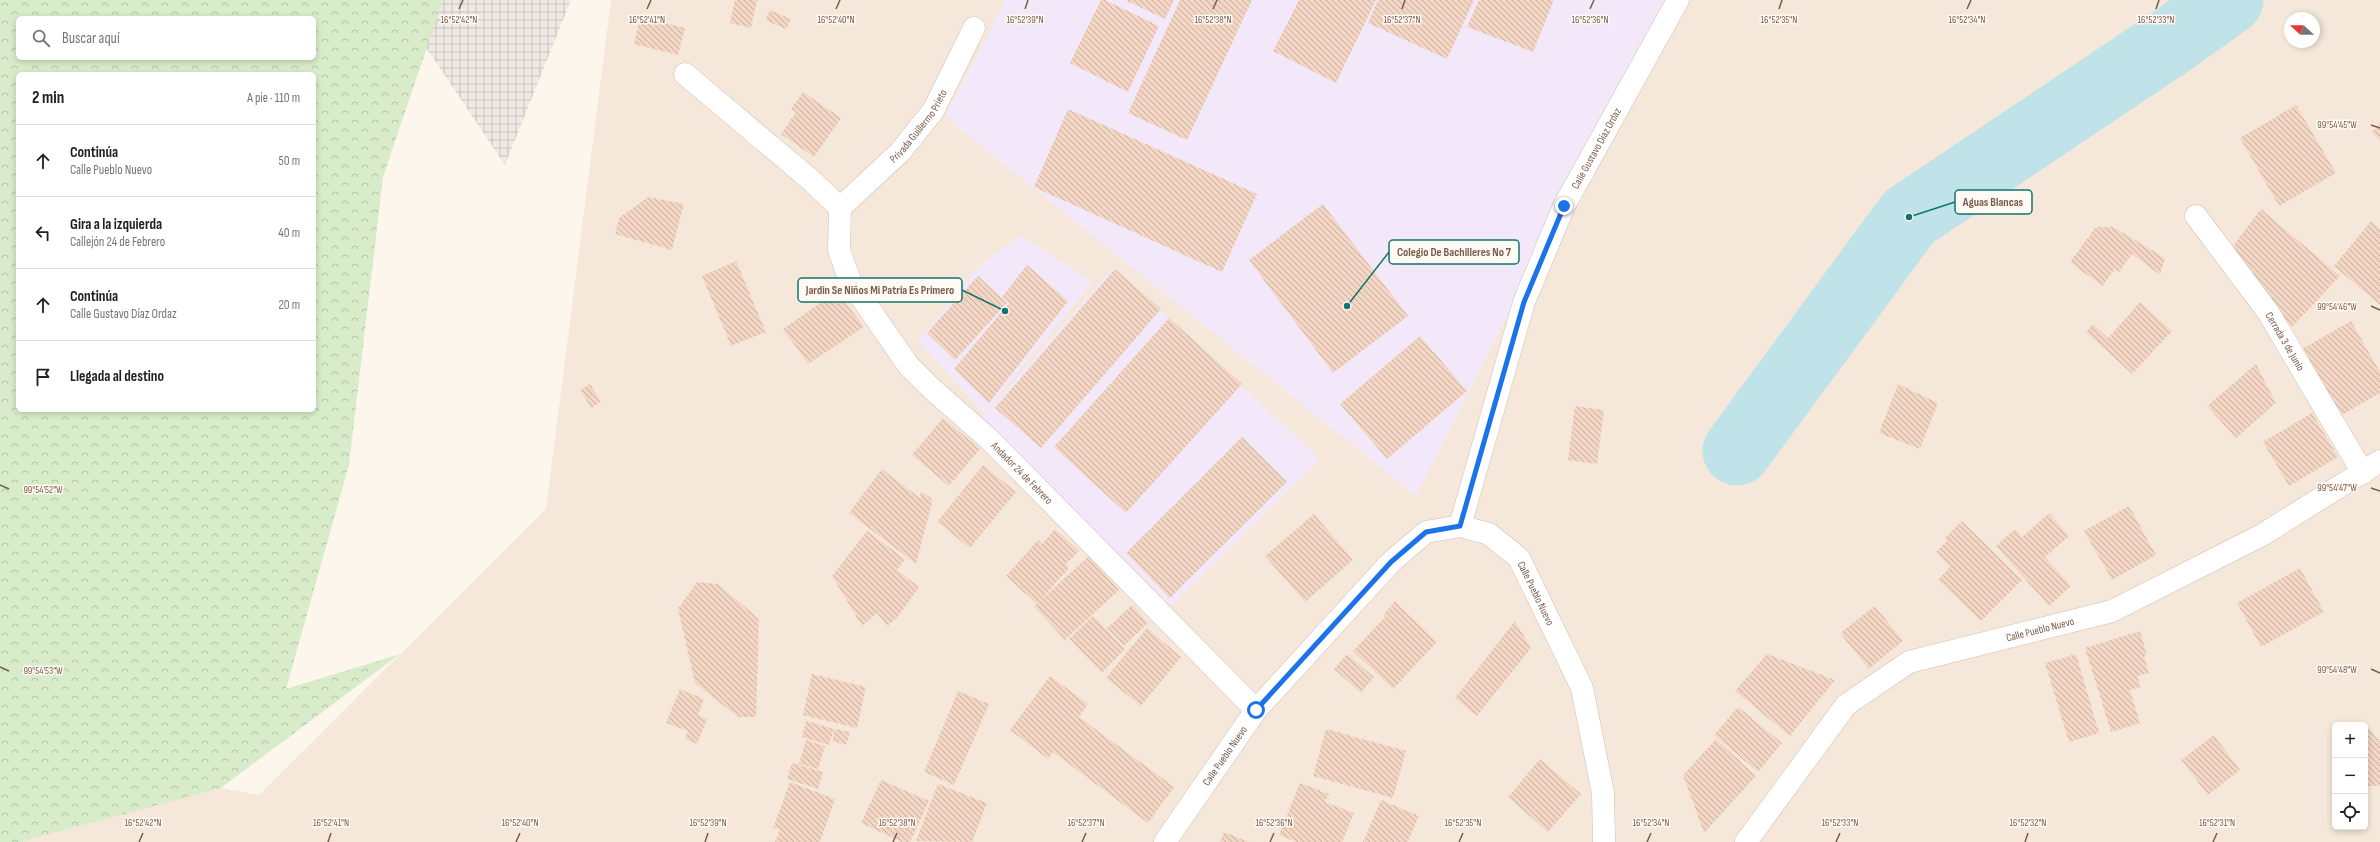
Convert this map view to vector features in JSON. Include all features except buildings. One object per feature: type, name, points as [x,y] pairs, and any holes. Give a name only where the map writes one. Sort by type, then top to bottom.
[{"type":"street","name":"Calle Gustavo Díaz Ordaz","points":[[1460,526],[1524,302],[1564,206],[1678,0]]},
{"type":"street","name":"Privada Guillermo Prieto","points":[[840,208],[900,152],[933,111],[974,28]]},
{"type":"street","points":[[685,74],[840,208]]},
{"type":"street","name":"Andador 24 de Febrero","points":[[840,208],[839,250],[850,281],[908,365],[932,389],[989,439],[1256,710]]},
{"type":"street","name":"Cerrada 3 de Junio","points":[[2196,216],[2268,312],[2372,467]]},
{"type":"street","name":"Calle Pueblo Nuevo","points":[[1746,842],[1846,705],[1909,662],[2112,611],[2262,535],[2372,467]]},
{"type":"street","name":"Calle Pueblo Nuevo","points":[[1164,842],[1256,710],[1391,562],[1426,532],[1460,526],[1489,534],[1519,558],[1582,688],[1603,793],[1604,842]]},
{"type":"shaded area","points":[[394,0],[571,0],[505,165]]},
{"type":"shaded area","points":[[611,0],[2380,0],[2380,842],[0,842],[0,709],[221,788],[259,795],[546,509]]},
{"type":"shaded area","points":[[1006,0],[1665,0],[1624,85],[1416,496],[945,117]]},
{"type":"shaded area","points":[[1021,235],[1093,282],[984,413],[918,341],[980,265]]},
{"type":"shaded area","points":[[1114,267],[1320,459],[1171,606],[981,419]]},
{"type":"green space","points":[[0,0],[443,0],[383,177],[349,465],[286,689],[400,654],[221,788],[20,842],[0,842]]},
{"type":"waterway","points":[[1737,451],[1909,217],[2176,38],[2229,0]]},
{"type":"place","name":"Aguas Blancas","points":[[1909,217]]},
{"type":"place","name":"Colegio De Bachilleres No 7","points":[[1347,306]]},
{"type":"place","name":"Jardin Se Niños Mi Patria Es Primero","points":[[1005,311]]},
{"type":"route","points":[[1256,710],[1391,562],[1426,532],[1460,526],[1481,458],[1524,302],[1564,206]]}]
